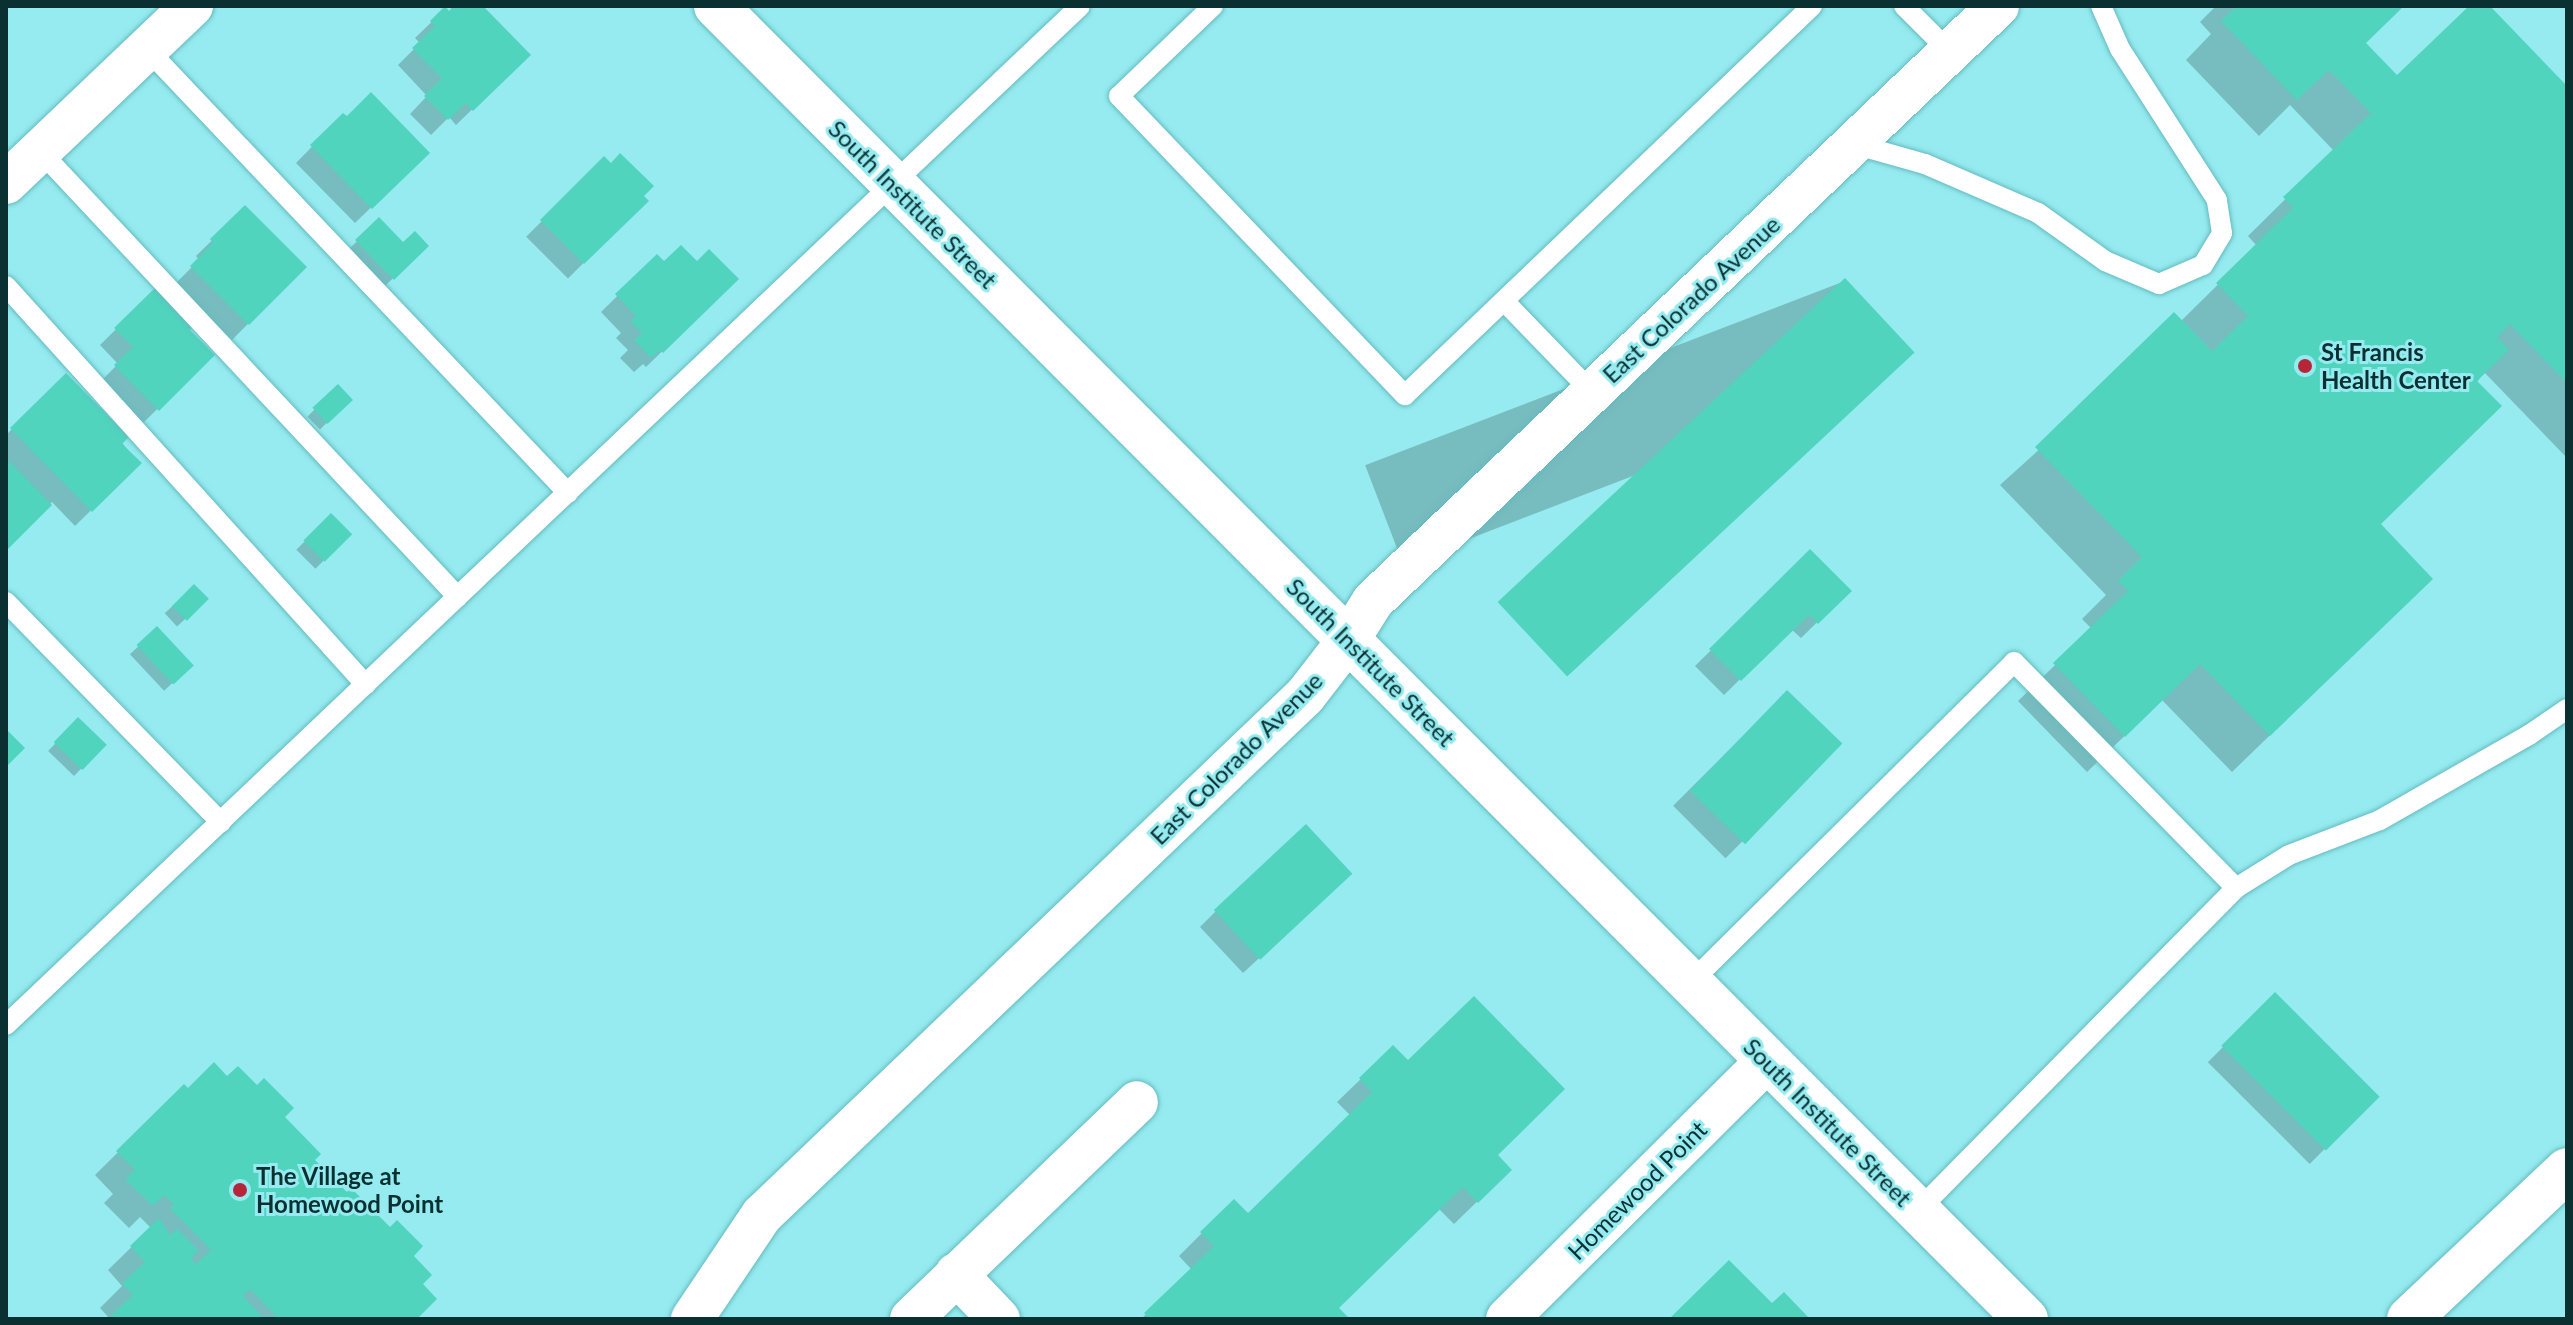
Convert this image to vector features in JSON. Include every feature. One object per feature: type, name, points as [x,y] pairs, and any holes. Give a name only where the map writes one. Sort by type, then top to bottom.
[{"type":"street","points":[[6,183],[192,6]]},
{"type":"street","name":"South Institute Street","points":[[716,6],[2026,1319]]},
{"type":"street","name":"East Colorado Avenue","points":[[692,1319],[762,1215],[1305,696],[1349,639],[1373,601],[1998,6]]},
{"type":"street","name":"Homewood Point","points":[[1507,1319],[1767,1061]]},
{"type":"street","points":[[911,1319],[1137,1102]]},
{"type":"street","points":[[2409,1319],[2567,1170]]},
{"type":"street","points":[[956,1274],[999,1319]]},
{"type":"lane","points":[[6,1025],[1080,6]]},
{"type":"lane","points":[[1213,6],[1119,96],[1405,395],[1812,6]]},
{"type":"lane","points":[[1904,6],[1950,52]]},
{"type":"lane","points":[[1854,144],[1925,164],[2038,213],[2105,261],[2159,284],[2203,265],[2222,233],[2217,200],[2120,49],[2101,6]]},
{"type":"lane","points":[[147,49],[568,493]]},
{"type":"lane","points":[[40,151],[458,597]]},
{"type":"lane","points":[[6,286],[366,685]]},
{"type":"lane","points":[[1504,301],[1592,392]]},
{"type":"lane","points":[[6,602],[221,822]]},
{"type":"lane","points":[[1690,983],[2014,662],[2236,888]]},
{"type":"lane","points":[[1917,1211],[2236,888],[2289,855],[2380,820],[2529,735],[2567,709]]},
{"type":"building","points":[[445,6],[449,11],[454,6],[483,6],[531,55],[473,111],[466,103],[448,120],[424,96],[442,78],[412,48],[435,26],[430,21]]},
{"type":"building","name":"St Francis Health Center","points":[[2237,6],[2404,6],[2366,43],[2397,75],[2469,6],[2490,6],[2567,86],[2567,383],[2510,324],[2497,337],[2509,350],[2477,381],[2502,406],[2381,524],[2433,579],[2270,736],[2200,664],[2125,737],[2053,663],[2128,591],[2118,581],[2142,557],[2035,447],[2174,312],[2212,351],[2248,316],[2216,283],[2293,208],[2283,197],[2371,113],[2329,70],[2297,100],[2221,21]]},
{"type":"building","points":[[371,92],[430,153],[372,209],[310,145],[343,113],[347,116]]},
{"type":"building","points":[[620,153],[654,186],[644,196],[649,201],[584,264],[540,220],[604,156],[611,163]]},
{"type":"building","points":[[245,205],[307,267],[249,325],[190,266],[213,243],[210,239]]},
{"type":"building","points":[[379,217],[403,242],[415,231],[429,246],[394,280],[355,240]]},
{"type":"building","points":[[681,245],[697,261],[709,249],[739,279],[663,353],[660,350],[651,358],[634,340],[642,333],[630,321],[636,316],[615,294],[657,254],[664,261]]},
{"type":"building","points":[[1845,278],[1915,353],[1567,677],[1498,602]]},
{"type":"building","points":[[158,285],[196,324],[190,330],[215,355],[159,411],[114,365],[133,347],[114,328]]},
{"type":"building","points":[[66,373],[129,437],[122,444],[142,463],[92,512],[10,428]]},
{"type":"building","points":[[338,384],[353,400],[327,424],[312,408]]},
{"type":"building","points":[[6,458],[52,505],[6,551]]},
{"type":"building","points":[[331,513],[352,534],[325,562],[303,541]]},
{"type":"building","points":[[1810,549],[1852,591],[1818,624],[1809,615],[1741,681],[1709,649]]},
{"type":"building","points":[[194,584],[209,599],[187,621],[172,606]]},
{"type":"building","points":[[157,626],[194,665],[173,685],[137,645]]},
{"type":"building","points":[[1787,690],[1842,743],[1745,844],[1690,791]]},
{"type":"building","points":[[78,717],[107,745],[82,770],[54,742]]},
{"type":"building","points":[[6,729],[25,748],[6,767]]},
{"type":"building","points":[[1306,824],[1352,874],[1260,960],[1214,910]]},
{"type":"building","points":[[2275,992],[2380,1097],[2326,1150],[2221,1046]]},
{"type":"building","points":[[1474,996],[1565,1089],[1498,1155],[1512,1170],[1478,1203],[1463,1187],[1339,1308],[1350,1319],[1150,1319],[1144,1313],[1214,1246],[1200,1232],[1234,1199],[1248,1213],[1372,1092],[1359,1078],[1393,1045],[1408,1060]]},
{"type":"building","name":"The Village at Homewood Point","points":[[214,1062],[227,1076],[238,1066],[257,1085],[264,1078],[294,1108],[285,1117],[321,1154],[315,1160],[347,1192],[351,1188],[390,1227],[397,1220],[423,1246],[414,1256],[432,1275],[423,1284],[437,1299],[417,1319],[279,1319],[250,1289],[243,1296],[261,1315],[257,1319],[107,1319],[133,1295],[122,1283],[145,1262],[130,1246],[159,1218],[170,1235],[177,1229],[198,1250],[191,1258],[196,1264],[211,1250],[170,1208],[174,1204],[164,1195],[153,1206],[125,1179],[135,1170],[116,1151],[184,1084],[188,1088]]},
{"type":"building","points":[[1729,1260],[1772,1303],[1784,1292],[1810,1319],[1669,1319]]},
{"type":"place","name":"St Francis Health Center","points":[[2305,366]]},
{"type":"place","name":"The Village at Homewood Point","points":[[240,1190]]}]
